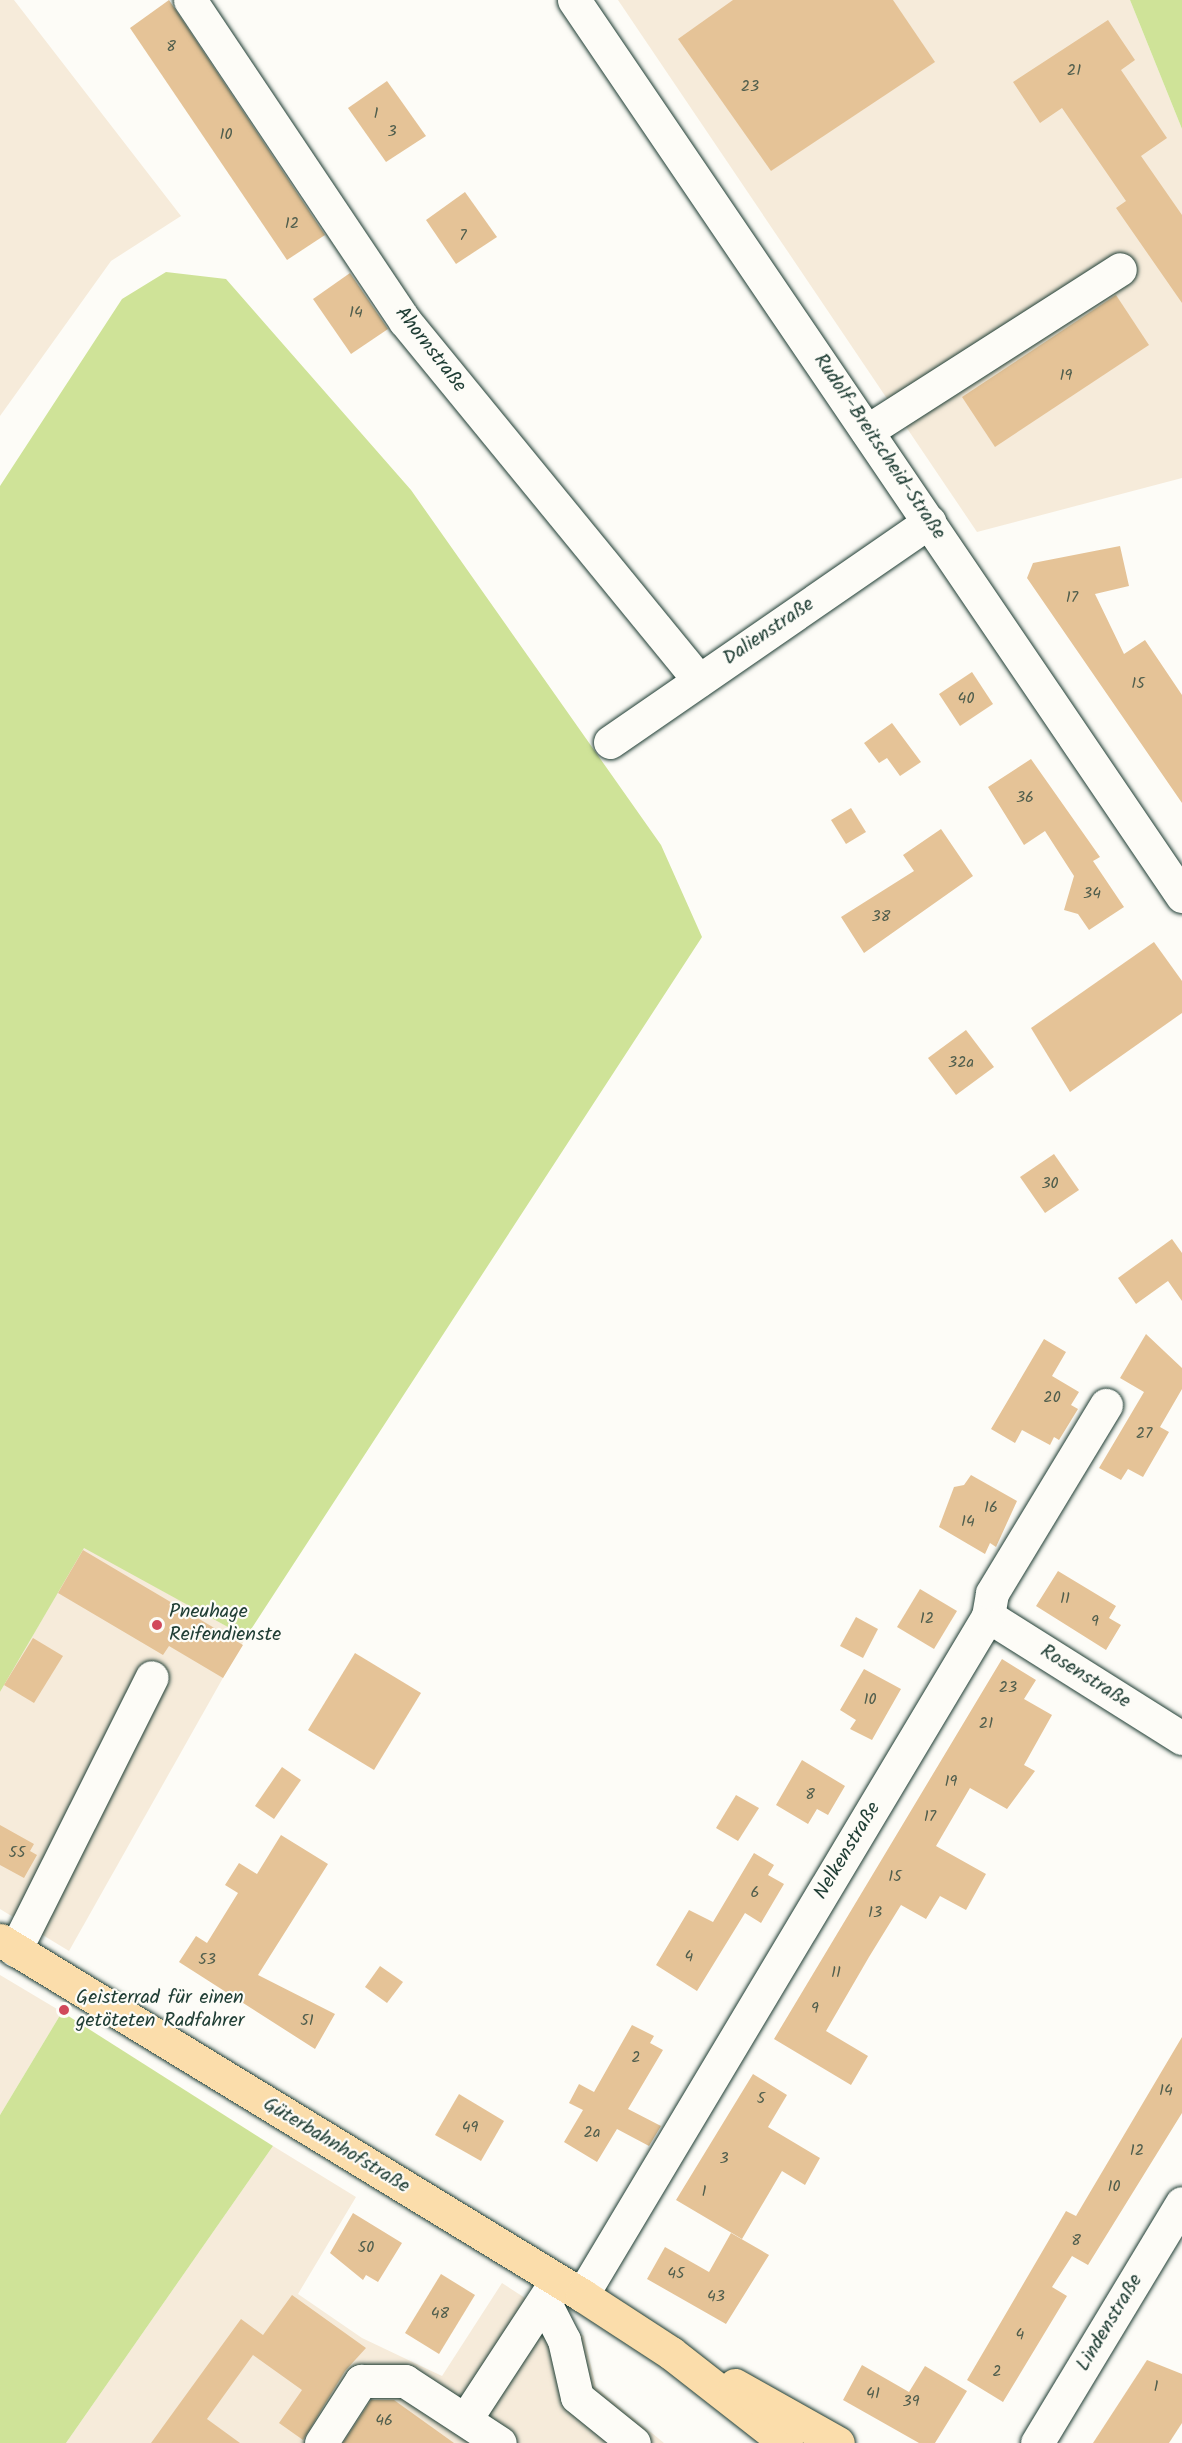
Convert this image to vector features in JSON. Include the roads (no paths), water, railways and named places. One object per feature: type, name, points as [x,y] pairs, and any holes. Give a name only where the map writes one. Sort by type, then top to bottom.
[{"type":"main road","name":"Güterbahnhofstraße","points":[[8,1945],[561,2292],[671,2353],[798,2416],[838,2443]]},
{"type":"main road","name":"Güterbahnhofstraße","points":[[671,2353],[786,2443]]},
{"type":"street","name":"Ahornstraße","points":[[190,0],[405,321],[699,680]]},
{"type":"street","name":"Rudolf-Breitscheid-Straße","points":[[574,0],[1182,896]]},
{"type":"street","points":[[867,431],[1120,269]]},
{"type":"street","name":"Dalienstraße","points":[[610,742],[929,522]]},
{"type":"street","name":"Nelkenstraße","points":[[467,2417],[561,2292],[988,1616],[992,1593],[1106,1405]]},
{"type":"street","name":"Rosenstraße","points":[[988,1616],[1182,1738]]},
{"type":"street","points":[[8,1945],[152,1677]]},
{"type":"street","name":"Lindenstraße","points":[[1037,2443],[1182,2204]]},
{"type":"street","points":[[561,2292],[564,2340],[578,2397],[634,2443]]},
{"type":"street","points":[[321,2443],[361,2381],[405,2381],[467,2417],[500,2443]]},
{"type":"place","name":"Pneuhage Reifendienste","points":[[157,1625]]},
{"type":"place","name":"Geisterrad für einen getöteten Radfahrer","points":[[64,2010]]}]
